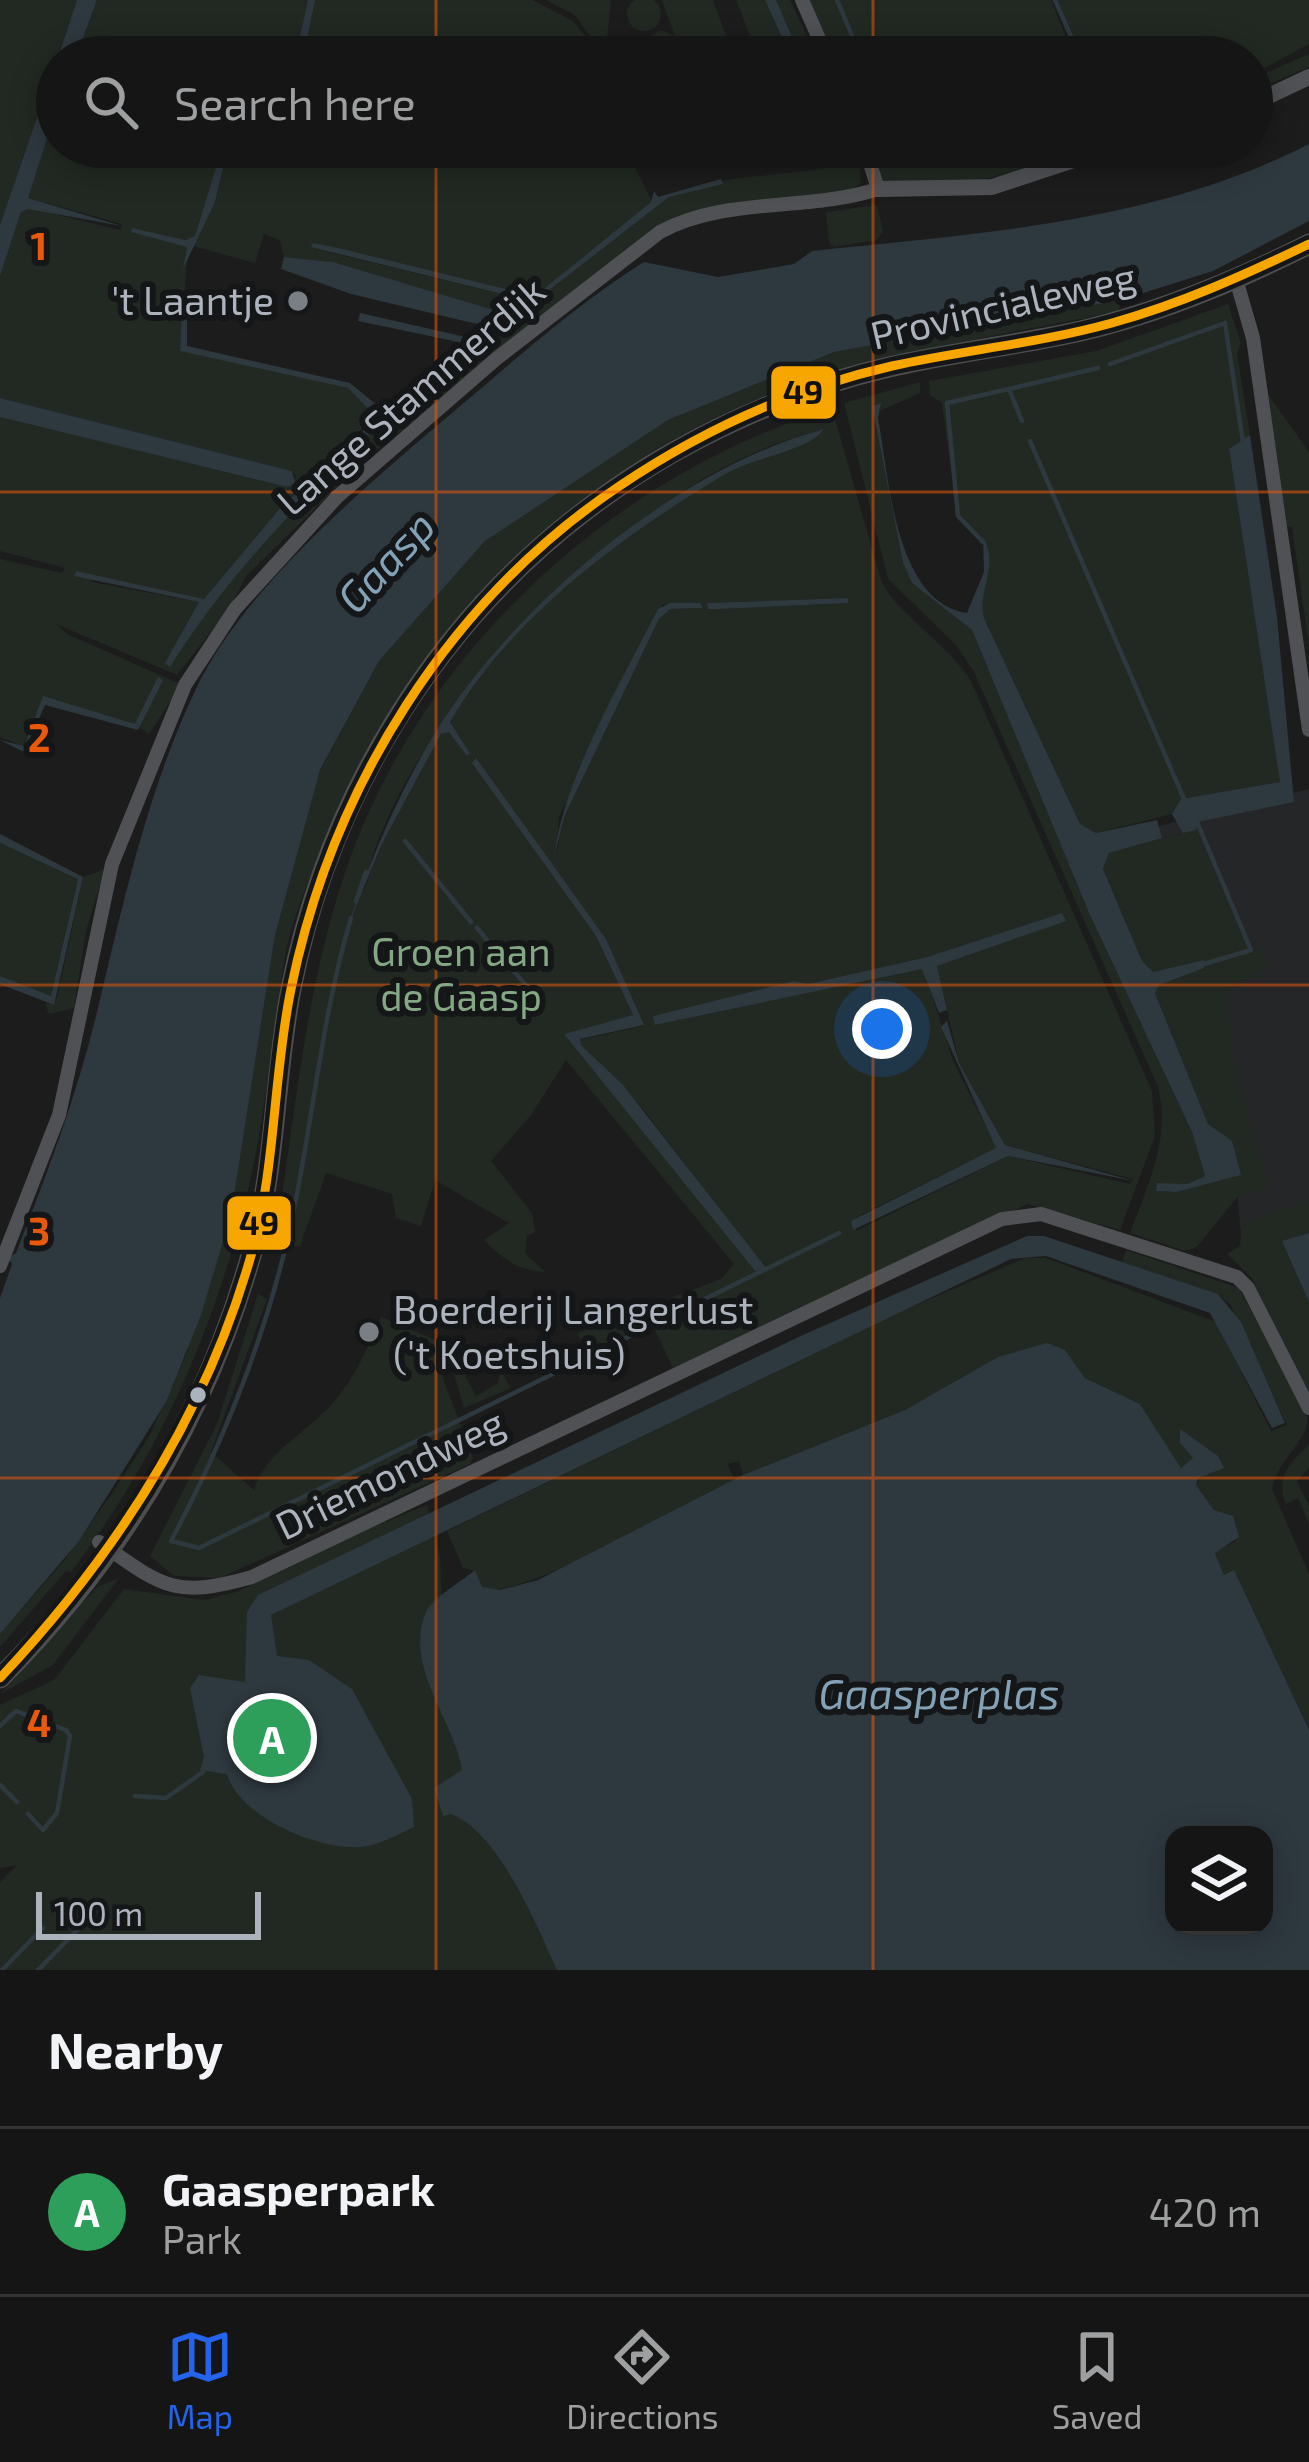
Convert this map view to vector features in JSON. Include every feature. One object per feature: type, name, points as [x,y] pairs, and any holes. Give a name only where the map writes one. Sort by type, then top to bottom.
[{"type":"main road","name":"Provincialeweg","points":[[0,1678],[66,1610],[147,1470],[202,1360],[238,1256],[273,1121],[298,960],[351,802],[424,676],[545,544],[662,458],[834,382],[1123,320],[1236,279],[1309,244]]},
{"type":"main road","name":"Provincialeweg","points":[[0,1666],[105,1546]]},
{"type":"street","points":[[802,0],[818,36]]},
{"type":"street","points":[[1273,94],[1309,76]]},
{"type":"street","points":[[872,168],[878,189]]},
{"type":"street","name":"Lange Stammerdijk","points":[[3,1258],[59,1115],[112,864],[183,688],[235,609],[286,548],[401,438],[660,232],[688,217],[878,189],[992,187],[1049,168]]},
{"type":"street","points":[[1236,279],[1252,338],[1309,730]]},
{"type":"street","name":"Driemondweg","points":[[105,1546],[163,1584],[182,1589],[204,1591],[252,1577],[983,1228],[1041,1214],[1237,1277],[1248,1288],[1309,1408]]},
{"type":"shaded area","points":[[1309,789],[1309,1365],[1241,1233],[1234,1162],[1091,843]]},
{"type":"green space","points":[[636,-1],[652,-1],[660,7],[660,21],[651,30],[637,30],[628,21],[628,7]]},
{"type":"green space","points":[[0,0],[77,0],[65,36],[36,36],[36,120],[0,225]]},
{"type":"green space","points":[[97,0],[308,0],[300,36],[84,36]]},
{"type":"green space","points":[[315,0],[532,0],[573,21],[586,36],[308,36]]},
{"type":"green space","points":[[546,0],[611,0],[607,36],[590,36],[575,15]]},
{"type":"green space","points":[[662,0],[713,0],[726,36],[675,36]]},
{"type":"green space","points":[[736,0],[765,0],[781,36],[750,36]]},
{"type":"green space","points":[[776,0],[790,0],[807,36],[792,36]]},
{"type":"green space","points":[[809,0],[1051,0],[1066,36],[825,36]]},
{"type":"green space","points":[[1057,0],[1309,0],[1309,44],[1273,64],[1273,36],[1073,36]]},
{"type":"green space","points":[[1309,54],[1309,67],[1273,83],[1273,70]]},
{"type":"green space","points":[[38,168],[216,168],[195,236],[185,240],[131,231],[188,247],[180,350],[334,383],[349,388],[377,414],[281,507],[204,599],[89,575],[92,582],[199,602],[170,666],[244,564],[389,414],[386,410],[398,407],[513,317],[333,262],[284,257],[280,240],[264,234],[255,263],[193,246],[215,202],[223,168],[635,168],[652,201],[535,297],[312,248],[534,302],[669,197],[731,179],[824,168],[860,168],[861,183],[851,190],[685,216],[373,452],[247,575],[230,607],[177,675],[56,624],[67,634],[178,683],[178,690],[149,734],[139,727],[158,678],[136,725],[43,697],[23,746],[0,737],[0,559],[62,573],[65,568],[0,551],[0,417],[287,487],[296,477],[292,471],[0,398],[0,276],[21,212],[29,208],[120,230],[122,224],[28,198]]},
{"type":"green space","points":[[878,168],[1023,168],[990,178],[883,183]]},
{"type":"green space","points":[[877,205],[883,231],[877,240],[834,247],[829,243],[826,212]]},
{"type":"green space","points":[[1121,300],[1119,311],[817,378],[702,425],[632,465],[567,512],[508,565],[454,624],[406,689],[365,757],[298,908],[285,957],[250,1181],[221,1286],[182,1387],[103,1528],[71,1572],[66,1571],[0,1647],[0,1634],[63,1562],[150,1435],[185,1357],[231,1215],[275,935],[300,835],[320,771],[379,661],[485,541],[668,420],[834,352]]},
{"type":"green space","points":[[1228,304],[1241,343],[1237,353],[1250,435],[1229,450],[1280,782],[1181,799],[1172,814],[1096,833],[1080,824],[984,618],[982,538],[981,543],[957,511],[942,403],[930,395],[929,381],[1096,351]]},
{"type":"green space","points":[[920,382],[920,393],[880,411],[880,403],[872,406],[903,563],[912,583],[972,630],[1089,913],[1192,1132],[1205,1176],[1187,1184],[1158,1184],[1156,1191],[1177,1192],[1240,1175],[1232,1141],[1208,1124],[1155,993],[1159,985],[1204,968],[1204,961],[1153,973],[1142,961],[1103,869],[1109,853],[1196,830],[1249,952],[1264,949],[1268,969],[1228,989],[1228,1014],[1241,1089],[1269,1187],[1238,1196],[1197,1247],[1185,1251],[1130,1233],[1160,1143],[1158,1087],[974,672],[956,645],[888,579],[844,403]]},
{"type":"green space","points":[[1263,387],[1309,452],[1309,646],[1292,527],[1283,526]]},
{"type":"green space","name":"Groen aan de Gaasp","points":[[832,408],[881,580],[898,605],[971,681],[1152,1091],[1155,1136],[1120,1230],[1028,1204],[673,1368],[652,1324],[541,1373],[529,1370],[583,1344],[577,1333],[721,1279],[734,1264],[566,1060],[531,1115],[491,1161],[532,1213],[535,1232],[527,1236],[525,1253],[545,1272],[519,1266],[498,1253],[484,1240],[509,1223],[435,1180],[421,1226],[396,1218],[392,1194],[326,1173],[300,1246],[274,1247],[322,955],[349,861],[383,783],[427,709],[479,641],[538,579],[605,524],[676,477],[752,438]],"holes":[[[824,430],[806,443],[732,469],[693,491],[613,546],[538,612],[474,685],[450,722],[470,753],[449,732],[441,734],[382,844],[363,892],[386,822],[425,749],[477,677],[540,607],[609,545],[682,492],[754,453]],[[847,598],[847,603],[718,609],[709,609],[708,603]],[[663,604],[701,608],[670,609],[659,619],[565,815],[556,853],[559,817]],[[475,759],[606,939],[643,1026],[579,1040],[581,1045],[643,1109],[766,1269],[755,1271],[565,1035],[633,1015],[596,936],[473,763]],[[1062,913],[1065,921],[937,966],[959,1063],[1005,1145],[1133,1179],[1130,1184],[1008,1156],[856,1231],[861,1215],[997,1148],[953,1061],[923,968],[656,1025],[654,1016],[794,981],[808,984],[927,957]]]},
{"type":"green space","points":[[0,843],[78,878],[51,997],[0,976]]},
{"type":"green space","points":[[105,869],[86,931],[74,1008],[49,1014],[45,1003],[54,1005],[57,998],[83,877]]},
{"type":"green space","points":[[1309,1200],[1309,1233],[1282,1242],[1309,1302],[1309,1396],[1251,1277],[1227,1254],[1240,1246],[1241,1229],[1248,1221]]},
{"type":"green space","points":[[1126,1250],[1239,1288],[1308,1419],[1272,1489],[1309,1574],[1309,1730],[1234,1571],[1224,1576],[1215,1552],[1236,1541],[1196,1485],[1214,1457],[1203,1451],[1181,1468],[1140,1404],[1085,1378],[1065,1350],[955,1383],[905,1410],[743,1475],[739,1461],[727,1464],[735,1480],[531,1580],[501,1589],[482,1588],[475,1571],[463,1568],[447,1531],[902,1311],[1025,1258],[1046,1258],[1216,1322],[1271,1431],[1287,1425],[1230,1304],[1218,1294],[1122,1262]]},
{"type":"green space","points":[[258,1294],[267,1299],[211,1452],[254,1490],[276,1455],[338,1397],[381,1317],[436,1340],[443,1379],[473,1457],[470,1464],[220,1578],[174,1576],[150,1556],[217,1424]]},
{"type":"green space","points":[[462,1340],[474,1345],[464,1373],[476,1396],[498,1383],[500,1370],[511,1388],[464,1408],[454,1374]]},
{"type":"green space","points":[[1309,1445],[1309,1468],[1297,1481],[1309,1506],[1309,1524],[1298,1498],[1286,1504],[1282,1486],[1290,1464]]},
{"type":"green space","points":[[427,1505],[440,1557],[442,1604],[576,1970],[0,1970],[0,1882],[17,1865],[0,1868],[0,1705],[54,1680],[124,1589],[205,1600],[239,1591],[331,1544]]},
{"type":"green space","points":[[119,1578],[53,1665],[0,1694],[97,1587]]},
{"type":"water","points":[[77,0],[97,0],[84,36],[65,36]]},
{"type":"water","points":[[308,0],[315,0],[308,36],[300,36]]},
{"type":"water","points":[[765,0],[776,0],[792,36],[781,36]]},
{"type":"water","points":[[36,120],[38,168],[28,198],[122,226],[28,209],[21,212],[0,276],[0,225]]},
{"type":"water","name":"Gaasp","points":[[1309,144],[1309,221],[1213,271],[1121,300],[834,352],[668,420],[485,541],[379,661],[320,770],[275,935],[231,1215],[201,1315],[166,1402],[79,1541],[0,1634],[0,1298],[12,1264],[8,1258],[16,1253],[71,1104],[138,849],[178,729],[217,651],[279,572],[431,431],[553,328],[644,262],[718,277],[794,264],[812,251],[1003,230],[1129,208],[1257,168],[1273,168],[1273,161]]},
{"type":"water","points":[[216,168],[223,168],[215,202],[183,269],[187,247],[131,232],[132,228],[185,240],[195,236]]},
{"type":"water","points":[[721,179],[723,184],[669,197],[534,302],[311,247],[313,243],[342,249],[535,296],[651,202],[654,191],[658,197]]},
{"type":"water","points":[[284,257],[333,262],[513,316],[502,330],[351,294],[281,269]]},
{"type":"water","points":[[182,312],[187,312],[187,346],[350,383],[389,415],[245,565],[170,667],[165,663],[199,602],[74,576],[76,571],[204,599],[281,507],[377,418],[348,388],[180,351]]},
{"type":"water","points":[[360,313],[476,341],[399,407],[395,404],[401,397],[463,343],[358,321]]},
{"type":"water","points":[[0,398],[292,471],[295,483],[287,487],[0,417]]},
{"type":"water","points":[[881,403],[878,418],[892,502],[910,561],[924,586],[943,604],[967,613],[984,572],[983,537],[989,558],[984,618],[1080,824],[1096,833],[1157,820],[1162,838],[1109,853],[1103,869],[1142,961],[1153,972],[1204,960],[1204,968],[1159,985],[1155,993],[1208,1124],[1232,1141],[1241,1175],[1177,1192],[1156,1191],[1157,1183],[1187,1184],[1205,1176],[1192,1132],[1089,913],[972,630],[912,583],[903,563],[872,406]]},
{"type":"water","points":[[824,429],[807,443],[727,473],[649,523],[573,581],[505,647],[450,722],[470,753],[467,756],[449,732],[441,734],[382,844],[347,928],[387,825],[424,752],[472,680],[512,633],[557,588],[659,507],[713,474]]},
{"type":"water","points":[[1250,435],[1277,617],[1294,802],[1198,822],[1196,830],[1183,833],[1172,814],[1181,799],[1280,782],[1229,449]]},
{"type":"water","points":[[848,598],[848,603],[718,609],[708,609],[707,603]]},
{"type":"water","points":[[670,603],[700,603],[703,608],[670,609],[659,619],[565,815],[555,853],[569,794],[597,729],[658,609]]},
{"type":"water","points":[[158,677],[163,680],[138,730],[45,705],[24,752],[0,740],[24,746],[43,696],[135,724]]},
{"type":"water","points":[[476,758],[606,939],[644,1025],[580,1039],[581,1045],[623,1085],[767,1269],[755,1271],[564,1034],[633,1015],[596,936],[472,763]]},
{"type":"water","points":[[0,834],[83,877],[54,1005],[0,984],[0,976],[51,996],[78,879],[0,843]]},
{"type":"water","points":[[1062,913],[1066,921],[937,966],[947,1010],[939,1013],[922,969],[655,1025],[653,1016],[794,981],[808,984],[927,957]]},
{"type":"water","points":[[947,1021],[959,1063],[1005,1145],[1134,1181],[1008,1156],[853,1230],[851,1221],[996,1148],[941,1027]]},
{"type":"water","points":[[1309,1233],[1309,1302],[1282,1241]]},
{"type":"water","points":[[1027,1236],[1044,1236],[1218,1294],[1241,1322],[1285,1423],[1272,1428],[1210,1313],[1046,1256],[1011,1259],[271,1615],[277,1656],[309,1660],[352,1689],[412,1799],[414,1827],[368,1846],[324,1843],[264,1817],[234,1790],[227,1774],[200,1770],[204,1757],[190,1688],[199,1675],[245,1682],[247,1612],[258,1595],[805,1334]]},
{"type":"water","name":"Gaasperplas","points":[[1047,1343],[1065,1350],[1085,1378],[1140,1404],[1181,1468],[1193,1458],[1180,1443],[1180,1429],[1218,1456],[1224,1468],[1198,1478],[1196,1485],[1214,1510],[1233,1516],[1239,1537],[1215,1553],[1224,1575],[1234,1570],[1309,1730],[1309,1970],[557,1970],[500,1860],[469,1824],[451,1814],[443,1816],[434,1788],[462,1770],[421,1652],[426,1612],[442,1595],[475,1570],[482,1587],[500,1590],[538,1580],[743,1475],[905,1410],[998,1357]]},
{"type":"waterway","points":[[837,0],[852,36]]},
{"type":"waterway","points":[[1055,0],[1071,36]]},
{"type":"waterway","points":[[1110,364],[1225,323],[1243,442]]},
{"type":"waterway","points":[[1009,389],[1098,368]]},
{"type":"waterway","points":[[983,542],[958,516],[947,403],[1009,389],[1022,421]]},
{"type":"waterway","points":[[1030,441],[1184,799]]},
{"type":"waterway","points":[[1197,822],[1251,950],[1201,965]]},
{"type":"waterway","points":[[405,841],[471,922]]},
{"type":"waterway","points":[[356,901],[366,872]]},
{"type":"waterway","points":[[351,918],[330,1005],[291,1225],[270,1304],[233,1408],[171,1541],[199,1548],[839,1233]]},
{"type":"waterway","points":[[477,928],[487,940]]},
{"type":"waterway","points":[[494,948],[536,997]]},
{"type":"waterway","points":[[0,1726],[16,1711],[66,1730],[70,1736],[57,1813],[43,1830],[28,1814]]},
{"type":"waterway","points":[[135,1796],[166,1798],[203,1772]]},
{"type":"waterway","points":[[0,1785],[17,1802]]},
{"type":"waterway","points":[[38,1970],[103,1904]]},
{"type":"waterway","points":[[2,1970],[43,1928]]},
{"type":"transit line","name":"49","points":[[0,1678],[119,1532],[183,1426],[210,1370],[260,1220],[291,989],[310,914],[336,842],[406,705],[451,642],[502,584],[559,531],[621,485],[751,413],[892,366],[1112,323],[1212,288],[1309,244]]},
{"type":"place","name":"'t Laantje","points":[[298,301]]},
{"type":"place","name":"Boerderij Langerlust ('t Koetshuis)","points":[[369,1332]]},
{"type":"place","name":"Gaasperpark","points":[[272,1738]]}]
